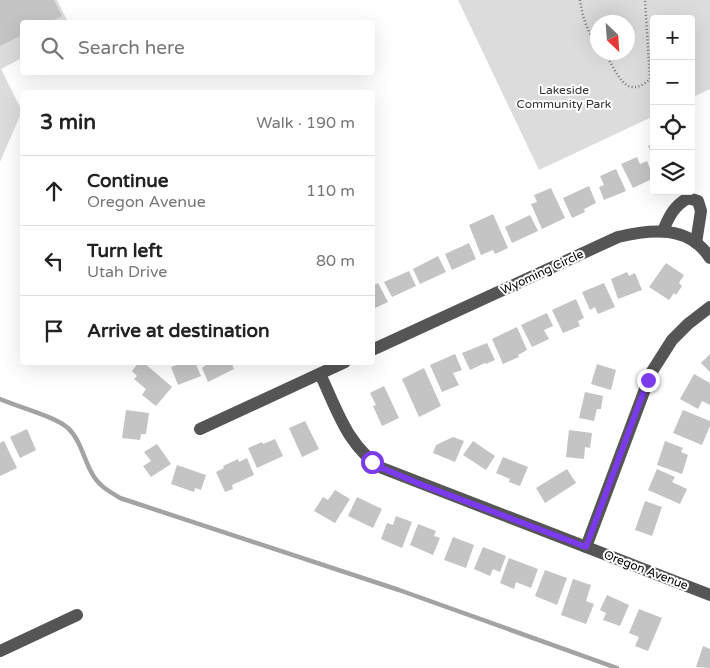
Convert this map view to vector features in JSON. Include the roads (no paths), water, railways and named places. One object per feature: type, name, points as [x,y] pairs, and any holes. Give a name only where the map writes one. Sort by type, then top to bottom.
[{"type":"street","points":[[664,232],[670,213],[679,203],[688,198],[696,200],[701,212],[696,244]]},
{"type":"street","name":"Wyoming Circle","points":[[375,349],[618,237],[656,230],[690,238],[706,251],[710,258]]},
{"type":"street","points":[[586,547],[651,373],[672,340],[688,324],[710,307]]},
{"type":"street","points":[[200,429],[339,365]]},
{"type":"street","name":"Oregon Avenue","points":[[320,374],[349,436],[363,454],[377,465],[522,524],[709,592]]},
{"type":"street","points":[[0,651],[77,615]]},
{"type":"waterway","points":[[0,399],[45,416],[68,428],[78,441],[91,472],[96,479],[105,489],[120,498],[399,590],[617,668]]},
{"type":"park label","name":"Lakeside Community Park","points":[[564,97]]}]
